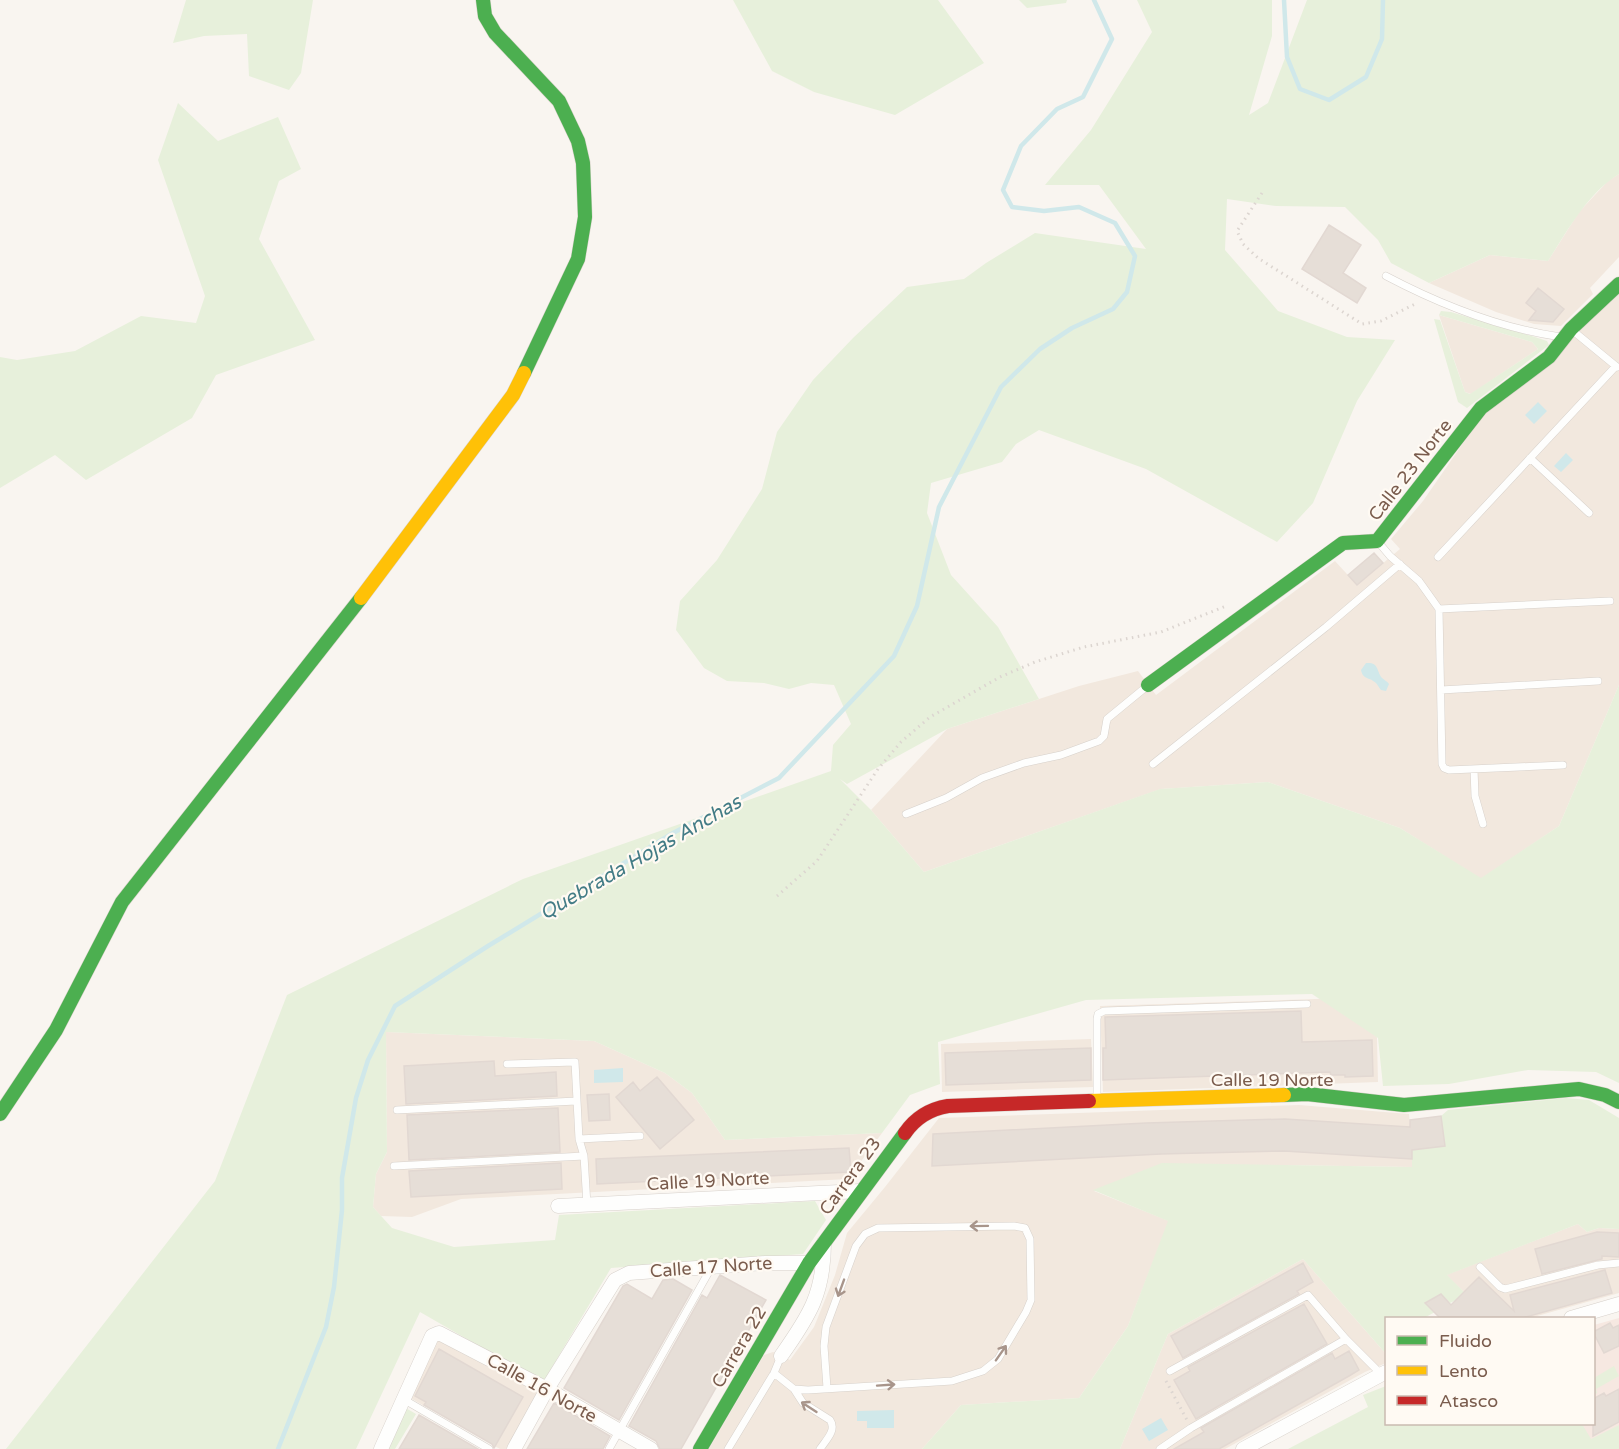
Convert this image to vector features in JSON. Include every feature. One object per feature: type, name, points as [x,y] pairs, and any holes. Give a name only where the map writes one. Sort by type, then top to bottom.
[{"type":"street","points":[[0,1114],[56,1030],[122,902],[385,568],[513,395],[578,260],[585,217],[583,163],[578,141],[559,101],[495,33],[485,16],[483,0]]},
{"type":"street","name":"Calle 23 Norte","points":[[1148,685],[1343,543],[1377,541],[1481,408],[1549,357],[1567,333],[1619,284]]},
{"type":"street","name":"Calle 19 Norte","points":[[923,1113],[935,1107],[955,1105],[1307,1094],[1404,1105],[1579,1089],[1605,1095],[1619,1102]]},
{"type":"street","name":"Carrera 23","points":[[809,1263],[860,1191],[911,1124],[923,1113]]},
{"type":"street","name":"Calle 19 Norte","points":[[558,1206],[860,1191]]},
{"type":"street","points":[[781,1356],[806,1320],[819,1290],[824,1268],[824,1242]]},
{"type":"street","name":"Calle 17 Norte","points":[[547,1389],[615,1280],[629,1273],[765,1263],[809,1263]]},
{"type":"street","name":"Carrera 22","points":[[700,1449],[809,1263]]},
{"type":"street","points":[[1575,1317],[1619,1305]]},
{"type":"street","name":"Calle 16 Norte","points":[[403,1399],[432,1336],[439,1333],[547,1389],[651,1449]]},
{"type":"street","points":[[1243,1449],[1384,1373]]},
{"type":"street","points":[[514,1449],[547,1389]]},
{"type":"street","points":[[381,1449],[403,1399]]},
{"type":"lane","points":[[1386,276],[1426,298],[1498,324],[1540,334],[1567,333],[1617,367],[1438,557]]},
{"type":"lane","points":[[1530,459],[1589,513]]},
{"type":"lane","points":[[1377,541],[1390,556],[1419,581],[1439,609],[1442,764],[1444,768],[1449,770],[1563,765]]},
{"type":"lane","points":[[1153,764],[1326,627],[1400,564]]},
{"type":"lane","points":[[1439,609],[1610,601]]},
{"type":"lane","points":[[1441,690],[1598,681]]},
{"type":"lane","points":[[906,814],[946,798],[982,778],[1061,755],[1099,741],[1104,736],[1107,719],[1148,685]]},
{"type":"lane","points":[[1474,769],[1475,796],[1483,824]]},
{"type":"lane","points":[[1097,1102],[1097,1019],[1098,1014],[1104,1011],[1307,1004]]},
{"type":"lane","points":[[507,1064],[575,1062],[579,1139],[584,1156],[587,1205]]},
{"type":"lane","points":[[397,1110],[576,1101]]},
{"type":"lane","points":[[579,1139],[640,1136]]},
{"type":"lane","points":[[394,1166],[584,1156]]},
{"type":"lane","points":[[794,1389],[827,1388],[952,1381],[983,1371],[998,1359],[1031,1300],[1030,1239],[1025,1228],[1014,1226],[878,1228],[865,1234],[856,1246],[826,1326],[824,1346],[827,1388]]},
{"type":"lane","points":[[1480,1268],[1505,1289],[1598,1265],[1619,1263]]},
{"type":"lane","points":[[609,1449],[711,1268]]},
{"type":"lane","points":[[1170,1371],[1308,1294],[1346,1340],[1384,1373]]},
{"type":"lane","points":[[1160,1449],[1191,1428],[1346,1340]]},
{"type":"lane","points":[[728,1449],[774,1373],[781,1356]]},
{"type":"lane","points":[[774,1373],[794,1389],[802,1403],[833,1424],[833,1429],[820,1449]]},
{"type":"lane","points":[[403,1399],[489,1449]]},
{"type":"path","points":[[1262,193],[1236,231],[1243,244],[1258,258],[1362,324],[1380,321],[1426,298]]},
{"type":"path","points":[[777,896],[817,861],[878,769],[901,742],[930,717],[1000,677],[1035,662],[1084,647],[1161,632],[1233,603]]},
{"type":"path","points":[[1170,1371],[1166,1380],[1191,1428]]},
{"type":"shaded area","points":[[1619,174],[1619,257],[1590,288],[1593,294],[1561,326],[1534,324],[1496,312],[1429,283],[1490,255],[1548,261],[1579,212],[1608,181]]},
{"type":"shaded area","points":[[1619,291],[1619,685],[1559,826],[1481,879],[1400,828],[1268,782],[1161,789],[924,872],[871,810],[947,729],[1079,686],[1138,671],[1156,695],[1335,561],[1357,585],[1400,549],[1391,539],[1423,501],[1484,413]]},
{"type":"shaded area","points":[[1439,315],[1532,342],[1538,349],[1471,394],[1465,392]]},
{"type":"shaded area","points":[[1376,997],[1378,1082],[1103,1092],[1100,1006]]},
{"type":"shaded area","points":[[386,1032],[594,1041],[665,1073],[692,1093],[725,1140],[882,1133],[848,1179],[461,1199],[412,1217],[381,1216],[373,1207],[376,1174],[387,1152]]},
{"type":"shaded area","points":[[1091,1039],[1093,1087],[942,1092],[941,1044]]},
{"type":"shaded area","points":[[1299,1105],[1409,1114],[1413,1167],[1277,1165],[1094,1191],[1169,1221],[1128,1326],[1079,1398],[961,1405],[922,1449],[709,1449],[764,1355],[773,1352],[790,1360],[814,1327],[835,1275],[847,1233],[939,1118]]},
{"type":"shaded area","points":[[1578,1224],[1587,1232],[1599,1228],[1619,1229],[1619,1293],[1534,1317],[1490,1317],[1446,1275]]},
{"type":"shaded area","points":[[1303,1259],[1385,1353],[1385,1363],[1365,1372],[1225,1449],[1120,1449],[1168,1334]]},
{"type":"shaded area","points":[[1619,1318],[1619,1449],[1473,1425],[1595,1425],[1595,1325]]},
{"type":"shaded area","points":[[439,1337],[539,1393],[506,1449],[500,1449],[405,1395]]},
{"type":"green space","points":[[186,0],[313,0],[301,73],[289,90],[249,76],[247,34],[204,36],[173,43]]},
{"type":"green space","points":[[733,0],[938,0],[984,63],[895,115],[814,92],[772,71]]},
{"type":"green space","points":[[1019,0],[1067,0],[1066,3],[1027,8]]},
{"type":"green space","points":[[1137,0],[1272,0],[1272,36],[1249,115],[1268,103],[1307,0],[1619,0],[1619,174],[1588,202],[1548,261],[1490,255],[1429,283],[1391,263],[1378,240],[1345,207],[1276,206],[1227,199],[1225,250],[1278,311],[1347,337],[1395,340],[1357,401],[1313,503],[1277,542],[1146,469],[1039,430],[1016,444],[1002,462],[931,483],[927,513],[951,575],[998,627],[1039,699],[947,729],[847,784],[840,779],[871,810],[924,872],[1160,789],[1268,782],[1400,828],[1481,878],[1559,826],[1619,685],[1619,1083],[1596,1072],[1528,1070],[1449,1084],[1383,1086],[1378,1038],[1312,994],[1086,1000],[938,1042],[940,1084],[910,1095],[882,1133],[725,1140],[692,1093],[665,1073],[594,1041],[386,1032],[387,1152],[376,1174],[373,1207],[392,1228],[454,1247],[555,1240],[559,1215],[815,1201],[826,1220],[803,1254],[611,1268],[545,1379],[538,1380],[420,1312],[356,1449],[6,1449],[215,1181],[287,995],[523,879],[831,771],[833,745],[851,724],[834,685],[811,683],[789,689],[764,683],[727,681],[704,668],[676,630],[680,601],[717,560],[762,489],[777,432],[813,380],[907,287],[964,279],[1035,233],[1146,249],[1099,185],[1045,185],[1091,130],[1152,32]]},
{"type":"green space","points":[[178,103],[218,141],[278,117],[301,169],[279,181],[259,239],[315,340],[216,375],[192,418],[86,480],[55,455],[0,488],[0,357],[17,360],[75,351],[141,316],[196,323],[205,296],[158,160]]},
{"type":"green space","points":[[1441,311],[1535,337],[1547,341],[1549,345],[1467,408],[1458,402],[1434,319],[1440,320],[1465,392],[1470,394],[1538,349],[1532,342],[1439,315]]},
{"type":"green space","points":[[1566,1098],[1589,1100],[1619,1118],[1619,1229],[1599,1228],[1587,1232],[1578,1224],[1447,1275],[1467,1295],[1450,1303],[1441,1294],[1426,1302],[1435,1312],[1426,1317],[1385,1317],[1385,1353],[1303,1259],[1168,1334],[1120,1449],[922,1449],[961,1405],[1079,1398],[1128,1326],[1168,1221],[1093,1190],[1162,1163],[1412,1167],[1412,1150],[1445,1146],[1441,1116],[1448,1110]]},
{"type":"green space","points":[[1614,1366],[1619,1376],[1596,1389],[1595,1394],[1595,1377]]},
{"type":"green space","points":[[1385,1386],[1385,1425],[1583,1425],[1591,1439],[1619,1425],[1619,1449],[1288,1449],[1368,1407],[1363,1395]]},
{"type":"green space","points":[[395,1404],[416,1414],[395,1449],[374,1449]]},
{"type":"water","points":[[1538,402],[1547,411],[1534,424],[1525,415]]},
{"type":"water","points":[[1566,453],[1573,460],[1561,472],[1554,466]]},
{"type":"water","points":[[1366,663],[1375,665],[1382,678],[1389,684],[1386,691],[1381,690],[1376,683],[1363,675],[1361,670]]},
{"type":"water","points":[[623,1068],[623,1082],[594,1083],[594,1070]]},
{"type":"water","points":[[894,1410],[894,1428],[867,1428],[867,1421],[857,1421],[857,1411]]},
{"type":"water","points":[[1161,1418],[1168,1430],[1149,1441],[1142,1429]]},
{"type":"building","points":[[1329,225],[1361,245],[1343,273],[1366,288],[1357,303],[1302,269]]},
{"type":"building","points":[[1538,288],[1564,309],[1553,322],[1529,320],[1536,311],[1526,303]]},
{"type":"building","points":[[1374,553],[1383,563],[1357,585],[1348,575]]},
{"type":"building","points":[[1301,1011],[1302,1042],[1372,1040],[1373,1076],[1345,1077],[1345,1075],[1331,1075],[1330,1072],[1103,1080],[1103,1048],[1106,1048],[1105,1017]]},
{"type":"building","points":[[1091,1048],[1091,1080],[946,1085],[945,1053]]},
{"type":"building","points":[[494,1061],[495,1076],[556,1072],[557,1096],[406,1104],[404,1066]]},
{"type":"building","points":[[657,1077],[694,1120],[660,1149],[616,1097],[633,1082],[640,1091]]},
{"type":"building","points":[[609,1094],[610,1120],[589,1121],[587,1095]]},
{"type":"building","points":[[558,1108],[560,1152],[409,1160],[407,1115]]},
{"type":"building","points":[[1441,1116],[1445,1146],[1412,1150],[1412,1159],[1284,1151],[1161,1154],[932,1166],[933,1134],[1146,1123],[1285,1119],[1410,1127],[1410,1120]]},
{"type":"building","points":[[849,1148],[851,1172],[597,1184],[596,1159]]},
{"type":"building","points":[[561,1163],[562,1189],[411,1197],[409,1171]]},
{"type":"building","points":[[1597,1232],[1619,1233],[1619,1257],[1602,1256],[1602,1259],[1542,1274],[1535,1249]]},
{"type":"building","points":[[1303,1263],[1313,1282],[1297,1291],[1299,1294],[1183,1358],[1171,1336]]},
{"type":"building","points":[[1605,1270],[1612,1293],[1526,1317],[1439,1317],[1425,1303],[1441,1294],[1451,1305],[1479,1277],[1514,1311],[1510,1295]]},
{"type":"building","points":[[720,1275],[766,1300],[681,1449],[660,1449],[656,1441],[629,1426],[702,1295],[707,1298]]},
{"type":"building","points":[[673,1279],[692,1290],[619,1420],[564,1388],[623,1286],[627,1284],[652,1299],[663,1280]]},
{"type":"building","points":[[1304,1304],[1327,1344],[1196,1419],[1174,1380],[1190,1371],[1188,1367]]},
{"type":"building","points":[[1610,1323],[1613,1328],[1619,1325],[1619,1346],[1604,1353],[1595,1336],[1595,1331]]},
{"type":"building","points":[[439,1349],[523,1397],[494,1448],[492,1444],[424,1405],[426,1402],[415,1396]]},
{"type":"building","points":[[1349,1351],[1359,1370],[1219,1449],[1174,1449],[1204,1432],[1201,1428],[1332,1353],[1335,1359]]},
{"type":"building","points":[[1619,1389],[1619,1422],[1593,1436],[1595,1398],[1604,1393],[1606,1396]]},
{"type":"building","points":[[554,1403],[610,1436],[603,1449],[527,1449]]},
{"type":"building","points":[[419,1415],[478,1449],[399,1449]]},
{"type":"waterway","name":"Quebrada Hojas Anchas","points":[[278,1449],[326,1327],[334,1287],[342,1210],[342,1178],[356,1098],[368,1060],[395,1006],[488,946],[673,833],[779,778],[894,656],[917,606],[939,507],[1001,387],[1040,349],[1072,328],[1113,309],[1127,292],[1135,256],[1115,223],[1079,207],[1044,211],[1012,207],[1003,190],[1021,146],[1057,109],[1083,97],[1112,39],[1094,0]]},
{"type":"waterway","name":"Quebrada Hojas Anchas","points":[[1284,0],[1287,57],[1300,89],[1329,100],[1366,77],[1382,39],[1383,0]]},
{"type":"traffic: fast","points":[[483,0],[485,16],[495,33],[559,101],[578,141],[583,163],[585,217],[578,259],[524,373]]},
{"type":"traffic: fast","points":[[1148,685],[1343,543],[1377,541],[1481,408],[1549,357],[1571,329],[1619,284]]},
{"type":"traffic: fast","points":[[0,1114],[56,1030],[122,902],[361,598]]},
{"type":"traffic: fast","points":[[1284,1095],[1307,1094],[1404,1105],[1579,1089],[1605,1095],[1619,1102]]},
{"type":"traffic: fast","points":[[700,1449],[809,1263],[905,1133]]},
{"type":"traffic: slow","points":[[361,598],[513,395],[524,373]]},
{"type":"traffic: slow","points":[[1089,1101],[1284,1095]]},
{"type":"traffic: jam","points":[[905,1133],[924,1115],[948,1106],[1089,1101]]}]
